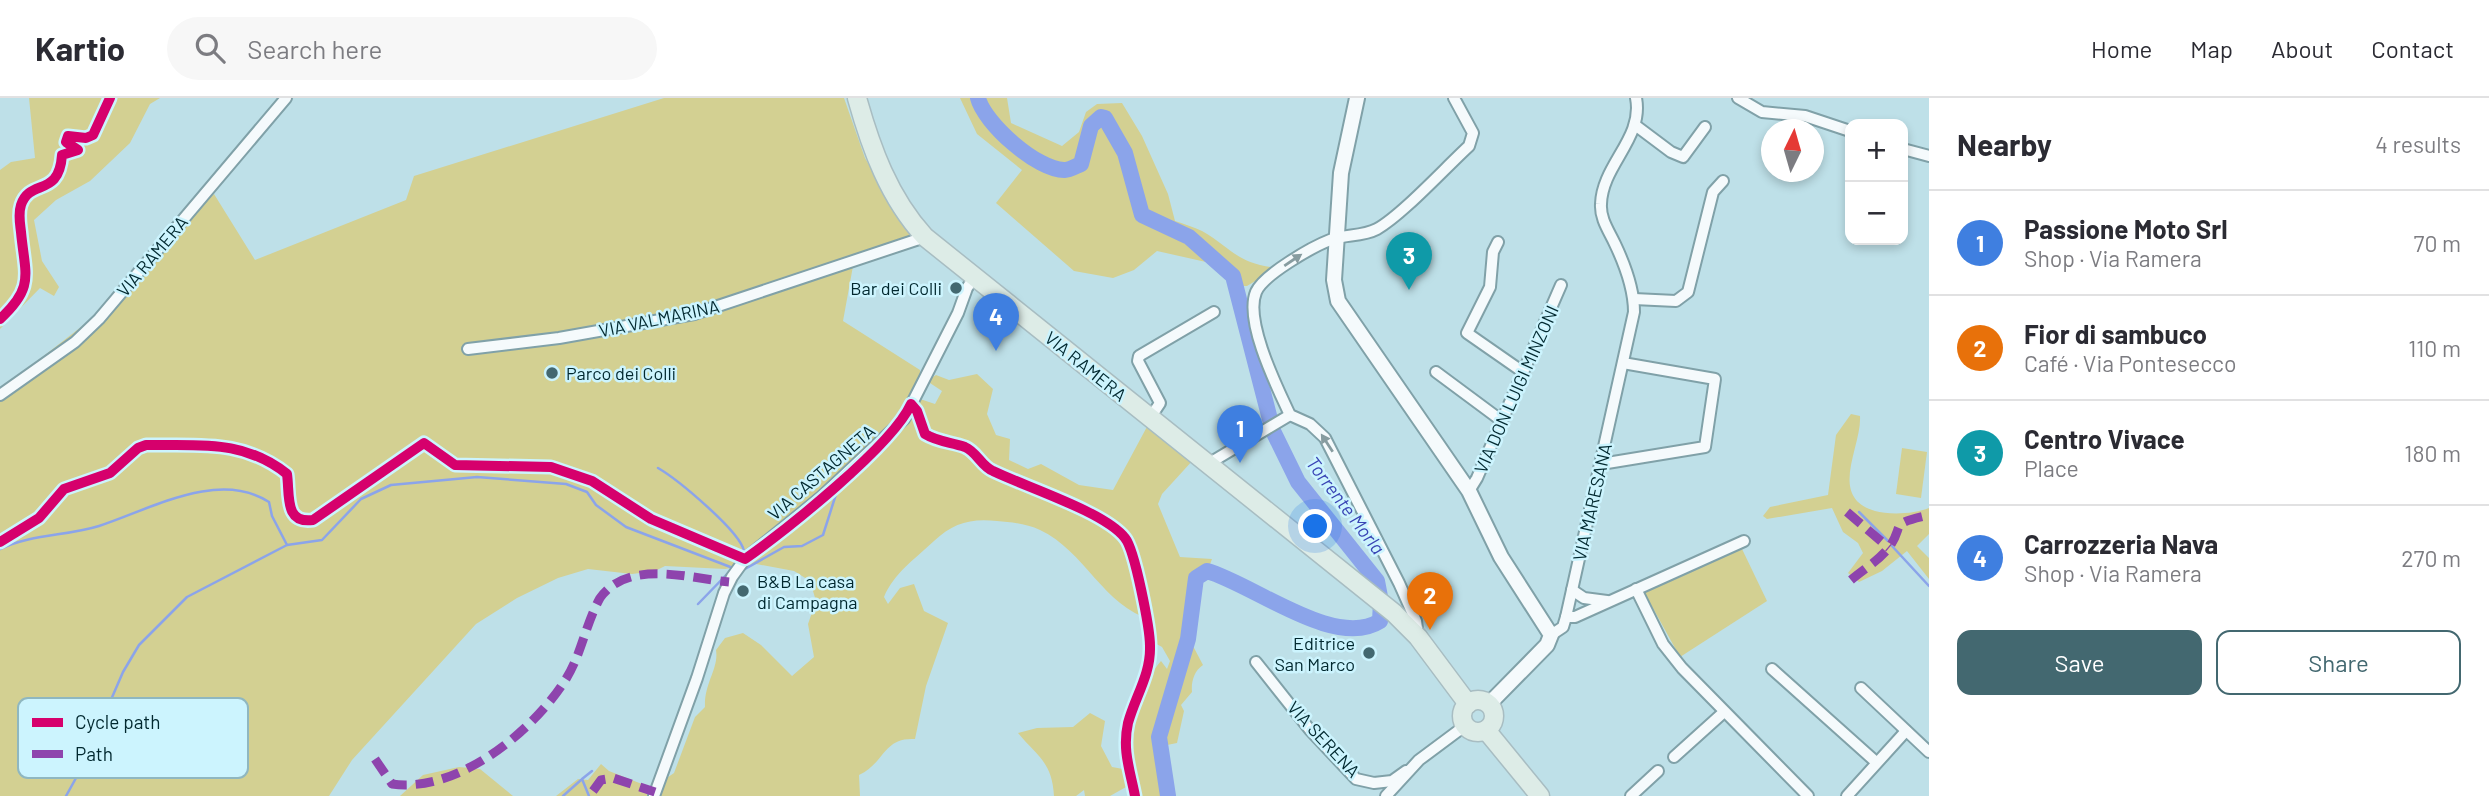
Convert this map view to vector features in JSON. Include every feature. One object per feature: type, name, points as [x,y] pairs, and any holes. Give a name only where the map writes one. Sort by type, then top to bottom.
[{"type":"main road","name":"VIA RAMERA","points":[[857,98],[871,143],[895,197],[925,237],[1394,613],[1418,637],[1468,704]]},
{"type":"main road","points":[[1477,700],[1489,705],[1494,718],[1486,730],[1474,732],[1462,717],[1468,704],[1477,700]]},
{"type":"main road","points":[[1486,730],[1540,796]]},
{"type":"street","name":"VIA RAMERA","points":[[0,395],[75,342],[99,319],[286,98]]},
{"type":"street","points":[[1357,98],[1343,156],[1334,280],[1338,301],[1469,491],[1501,557],[1550,635],[1547,645],[1489,705]]},
{"type":"street","points":[[1418,637],[1416,621],[1399,583],[1325,438],[1310,424],[1290,415],[1266,357],[1257,328],[1254,300],[1257,288],[1296,258],[1337,237],[1361,235],[1380,227],[1469,146],[1474,137],[1472,128],[1454,98]]},
{"type":"street","name":"VIA MARESANA","points":[[1550,635],[1563,627],[1566,617],[1623,363],[1634,299],[1600,206],[1605,184],[1635,125],[1638,113],[1636,98]]},
{"type":"street","points":[[1738,98],[1771,114],[1799,114],[1845,129]]},
{"type":"street","points":[[1635,125],[1671,152],[1683,156],[1705,127]]},
{"type":"street","points":[[1908,150],[1929,156]]},
{"type":"street","points":[[1634,299],[1676,301],[1688,292],[1713,192],[1723,181]]},
{"type":"street","name":"VIA VALMARINA","points":[[468,349],[559,338],[694,314],[925,237]]},
{"type":"street","points":[[1498,242],[1493,252],[1490,287],[1467,333],[1523,372]]},
{"type":"street","name":"VIA CASTAGNETA","points":[[654,796],[697,678],[723,593],[732,577],[745,559],[820,498],[904,419],[975,276]]},
{"type":"street","name":"VIA DON LUIGI MINZONI","points":[[1469,491],[1561,285]]},
{"type":"street","points":[[1150,418],[1160,404],[1138,361],[1139,356],[1214,312]]},
{"type":"street","points":[[1601,464],[1705,447],[1715,379],[1623,363]]},
{"type":"street","points":[[1436,372],[1502,421]]},
{"type":"street","points":[[1209,464],[1265,427],[1290,415]]},
{"type":"street","points":[[1566,617],[1575,617],[1744,541]]},
{"type":"street","points":[[1636,589],[1663,644],[1727,716],[1808,796]]},
{"type":"street","points":[[1571,595],[1610,601]]},
{"type":"street","name":"VIA SERENA","points":[[1256,662],[1310,730],[1356,779],[1374,783],[1392,781],[1406,771]]},
{"type":"street","points":[[1772,669],[1876,762]]},
{"type":"street","points":[[1861,688],[1929,752]]},
{"type":"street","points":[[1674,757],[1727,716]]},
{"type":"street","points":[[1386,796],[1406,771],[1466,725]]},
{"type":"street","points":[[1847,796],[1906,731]]},
{"type":"street","points":[[1631,796],[1658,771]]},
{"type":"shaded area","points":[[29,98],[160,98],[150,104],[130,143],[90,181],[56,200],[34,220],[42,261],[59,287],[54,296],[40,288],[0,329],[0,170],[11,162],[35,158]]},
{"type":"shaded area","points":[[664,98],[844,98],[865,158],[910,235],[853,266],[843,321],[920,370],[920,399],[935,404],[942,391],[927,381],[936,375],[949,380],[977,374],[993,389],[987,414],[996,435],[1010,439],[1009,460],[1028,469],[1041,464],[1079,485],[1113,490],[1149,423],[1194,459],[1162,494],[1158,504],[1180,557],[1212,559],[1209,567],[1191,574],[1193,646],[1203,665],[1194,677],[1192,692],[1181,705],[1184,711],[1177,743],[1167,745],[1165,752],[1165,765],[1176,796],[1141,796],[1135,782],[1110,796],[1085,796],[1084,790],[1076,796],[1054,796],[1047,767],[1018,733],[1037,728],[1073,727],[1090,713],[1105,721],[1101,746],[1112,767],[1123,769],[1133,717],[1140,697],[1161,661],[1167,669],[1170,661],[1162,647],[1153,642],[1152,620],[1120,603],[1056,539],[1030,526],[988,520],[963,523],[948,530],[912,560],[888,588],[884,597],[888,604],[900,588],[914,584],[924,611],[948,623],[926,686],[915,739],[896,742],[868,770],[859,775],[860,796],[556,796],[578,779],[588,780],[601,764],[609,771],[652,788],[674,773],[695,717],[705,707],[716,650],[725,638],[743,633],[761,645],[792,676],[814,657],[808,624],[816,601],[810,581],[794,571],[756,564],[725,569],[665,566],[655,571],[632,574],[588,569],[558,578],[517,598],[476,624],[352,760],[329,796],[0,796],[0,390],[90,320],[214,194],[255,260],[406,200],[414,176]]},
{"type":"shaded area","points":[[960,98],[1007,98],[1011,123],[1062,146],[1079,132],[1086,112],[1097,104],[1122,103],[1142,136],[1168,194],[1175,221],[1202,231],[1243,259],[1277,268],[1247,286],[1233,286],[1206,262],[1157,251],[1134,270],[1113,278],[1074,271],[996,203],[1022,170],[977,134]]},
{"type":"shaded area","points":[[1851,414],[1860,416],[1850,470],[1853,495],[1861,504],[1875,511],[1909,513],[1929,508],[1929,534],[1917,546],[1929,558],[1929,579],[1907,551],[1882,571],[1859,582],[1848,573],[1863,553],[1858,543],[1843,532],[1832,508],[1767,519],[1763,516],[1770,507],[1828,495],[1836,435]]},
{"type":"shaded area","points":[[1902,448],[1927,452],[1921,498],[1896,494]]},
{"type":"shaded area","points":[[1742,549],[1767,601],[1680,657],[1644,592]]},
{"type":"shaded area","points":[[459,767],[480,769],[513,796],[400,796],[423,775]]},
{"type":"waterway","name":"Torrente Morla","points":[[978,98],[990,120],[1014,144],[1041,163],[1065,170],[1081,164],[1091,126],[1101,117],[1105,118],[1125,153],[1142,215],[1189,237],[1233,276],[1273,431],[1298,482],[1377,581],[1381,602],[1380,621],[1362,628],[1340,627],[1318,621],[1207,571],[1196,578],[1188,639],[1159,737],[1168,796]]},
{"type":"waterway","points":[[658,468],[693,494],[720,519],[732,531],[744,551]]},
{"type":"waterway","points":[[0,549],[24,540],[99,526],[184,496],[228,490],[249,493],[269,502],[272,516],[287,545],[322,540],[361,499],[391,485],[477,477],[566,484],[587,492],[596,505],[626,527],[733,568]]},
{"type":"waterway","points":[[745,569],[784,547],[802,546],[823,535],[838,488]]},
{"type":"waterway","points":[[1859,512],[1888,541]]},
{"type":"waterway","points":[[112,698],[139,645],[187,597],[287,545]]},
{"type":"waterway","points":[[1892,546],[1929,586]]},
{"type":"waterway","points":[[698,604],[731,570]]},
{"type":"waterway","points":[[589,796],[582,779],[592,771]]},
{"type":"waterway","points":[[66,796],[76,778]]},
{"type":"waterway","points":[[563,796],[581,780]]},
{"type":"marked path","points":[[1847,512],[1889,548]]},
{"type":"marked path","points":[[1851,580],[1886,551],[1901,524],[1929,515]]},
{"type":"marked path","points":[[375,759],[392,784],[417,784],[442,779],[466,769],[490,756],[512,739],[550,701],[570,672],[600,598],[612,586],[626,578],[660,574],[729,582]]},
{"type":"marked path","points":[[593,791],[601,780],[613,778],[655,792]]},
{"type":"cycle path","points":[[0,319],[19,298],[25,280],[21,205],[31,192],[56,177],[62,155],[78,150],[66,142],[68,136],[86,138],[93,135],[110,98]]},
{"type":"cycle path","points":[[0,542],[39,518],[64,489],[110,473],[138,448],[146,445],[202,445],[254,455],[287,474],[293,513],[304,520],[313,520],[424,443],[455,465],[551,467],[592,481],[651,519],[745,559],[811,508],[861,464],[900,422],[911,404],[917,411],[925,434],[965,447],[989,469],[1101,519],[1125,538],[1137,573],[1150,646],[1148,666],[1126,733],[1127,760],[1135,796]]},
{"type":"place","name":"Bar dei Colli","points":[[956,288]]},
{"type":"place","name":"Centro Vivace","points":[[1409,290]]},
{"type":"place","name":"Carrozzeria Nava","points":[[996,351]]},
{"type":"place","name":"Parco dei Colli","points":[[552,373]]},
{"type":"place","name":"Passione Moto Srl","points":[[1240,463]]},
{"type":"place","name":"B&B La casa di Campagna","points":[[743,591]]},
{"type":"place","name":"Fior di sambuco","points":[[1430,630]]},
{"type":"place","name":"Editrice San Marco","points":[[1369,653]]}]
